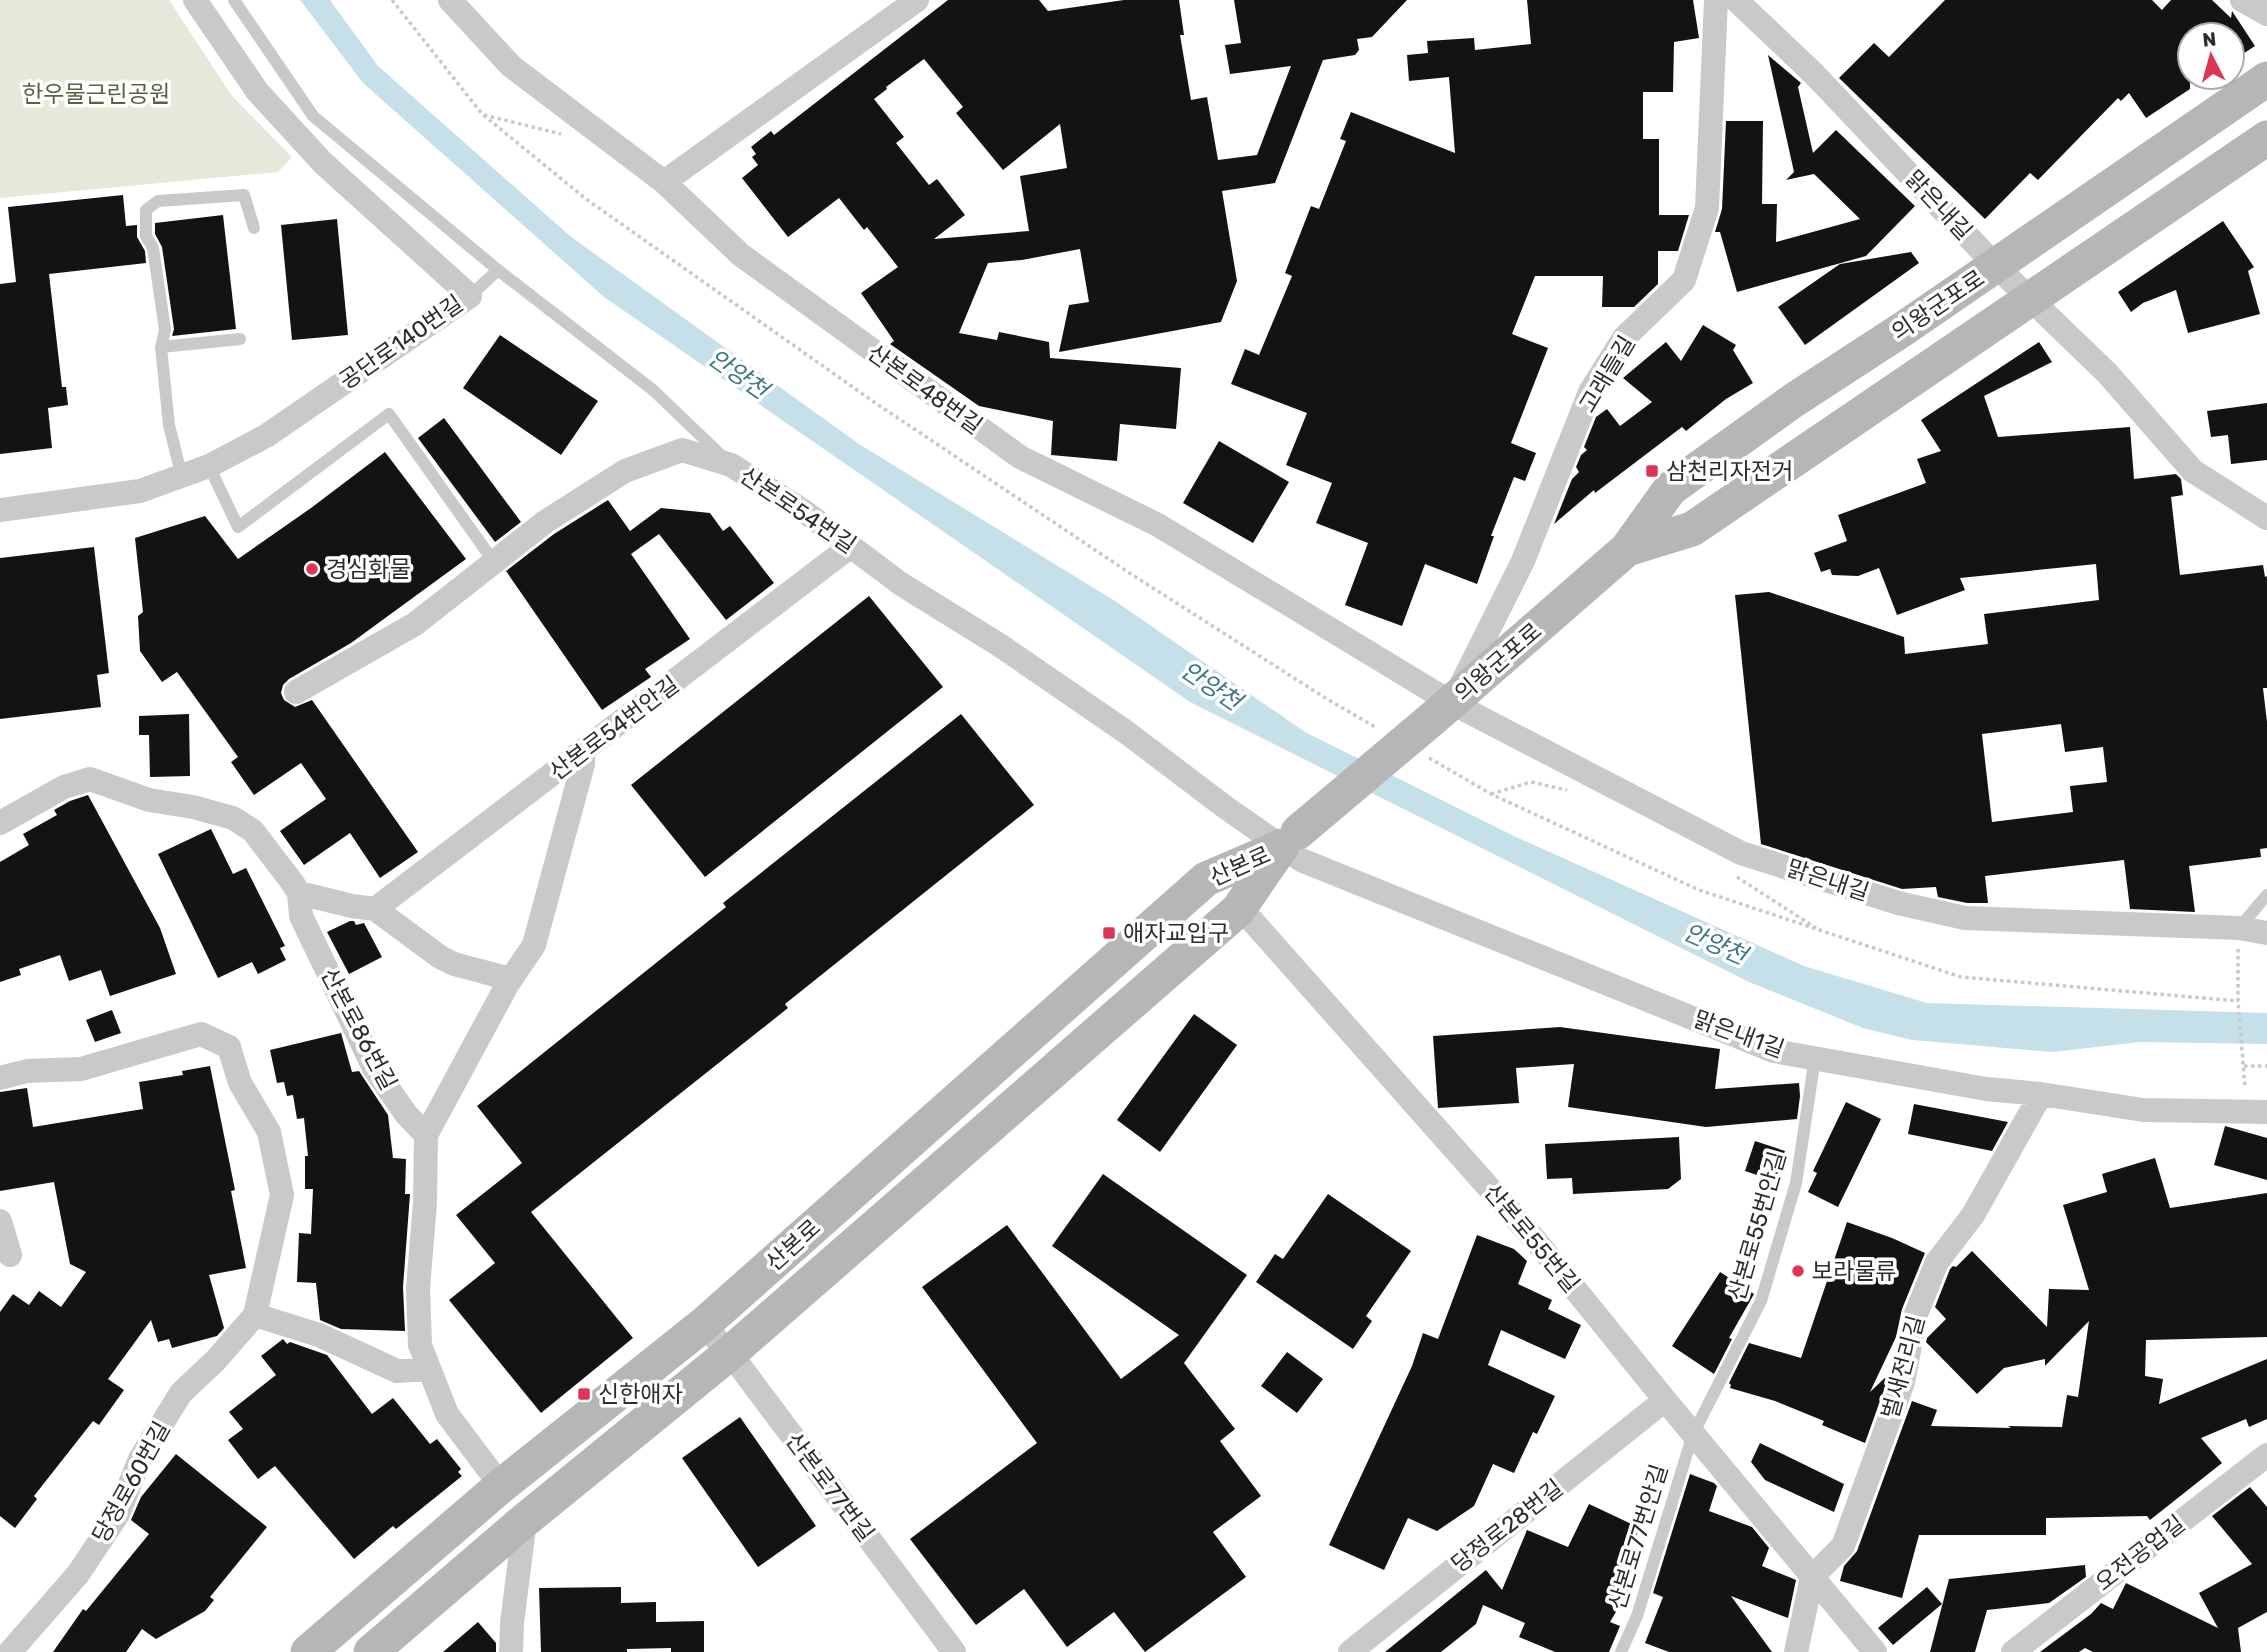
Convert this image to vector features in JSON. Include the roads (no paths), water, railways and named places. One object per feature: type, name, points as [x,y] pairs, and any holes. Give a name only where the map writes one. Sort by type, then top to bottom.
[{"type":"street","name":"공단로140번길","points":[[0,510],[140,491],[209,466],[266,436],[470,296],[323,163],[257,91],[195,0]]},
{"type":"street","name":"산본로48번길","points":[[450,0],[511,66],[664,182],[741,255],[1020,457],[1158,525],[1442,711]]},
{"type":"street","points":[[664,182],[917,0]]},
{"type":"street","name":"고래들길","points":[[1442,711],[1523,561],[1590,391],[1624,338],[1684,280],[1707,208],[1716,0]]},
{"type":"street","name":"맑은내길","points":[[1736,0],[1814,74],[1996,266],[2107,373],[2193,471],[2267,518]]},
{"type":"street","points":[[2242,0],[2267,15]]},
{"type":"street","name":"의왕군포로","points":[[1290,840],[1627,549],[1670,489],[1794,400],[1996,266],[2267,79]]},
{"type":"street","name":"의왕군포로","points":[[1627,549],[1692,530],[2267,138]]},
{"type":"street","name":"산본로54번길","points":[[296,692],[415,624],[545,522],[625,471],[682,450],[731,465],[805,512],[901,584],[1001,646],[1290,840]]},
{"type":"street","name":"산본로54번안길","points":[[375,909],[851,546]]},
{"type":"street","name":"맑은내길","points":[[1442,711],[1741,853],[1898,903],[1965,918],[2239,928],[2267,933]]},
{"type":"street","points":[[501,1486],[447,1415],[420,1345],[418,1288],[425,1203],[426,1135],[510,979],[534,945],[583,753]]},
{"type":"street","name":"산본로86번길","points":[[0,824],[64,787],[90,779],[149,800],[193,807],[233,818],[253,831],[299,893],[301,916],[374,1068],[406,1114],[426,1135]]},
{"type":"street","name":"산본로","points":[[372,1652],[525,1520],[730,1353],[1238,910],[1290,840]]},
{"type":"street","name":"산본로","points":[[308,1652],[501,1486],[703,1325],[1206,879],[1290,840]]},
{"type":"street","name":"맑은내1길","points":[[1290,840],[1301,860],[1774,1051],[1986,1089],[2042,1094],[2143,1110],[2267,1112]]},
{"type":"street","points":[[299,893],[375,909],[440,957],[454,964],[510,979]]},
{"type":"street","name":"산본로55번길","points":[[1238,910],[1248,916],[1536,1241],[1875,1652]]},
{"type":"street","points":[[0,1078],[27,1071],[81,1069],[201,1034],[229,1048],[240,1083],[269,1132],[282,1195],[255,1315],[319,1335],[397,1371],[429,1369]]},
{"type":"street","name":"벌새전리길","points":[[1812,1577],[1843,1546],[1903,1382],[1916,1314],[1937,1262],[1973,1215],[2042,1094]]},
{"type":"street","points":[[0,1221],[10,1255]]},
{"type":"street","name":"당정로60번길","points":[[10,1652],[85,1564],[118,1514],[140,1459],[181,1394],[216,1360],[255,1315]]},
{"type":"street","name":"산본로77번길","points":[[703,1325],[730,1353],[954,1652]]},
{"type":"street","name":"당정로28번길","points":[[1350,1652],[1665,1400]]},
{"type":"street","name":"오전공업길","points":[[2014,1652],[2267,1455]]},
{"type":"street","points":[[511,1652],[525,1520]]},
{"type":"street","points":[[1796,1652],[1812,1577]]},
{"type":"lane","points":[[234,0],[313,116],[498,270],[653,390],[731,465]]},
{"type":"lane","points":[[182,477],[169,425],[161,347],[165,330],[153,248],[146,236],[146,209],[158,201],[244,195],[254,228]]},
{"type":"lane","points":[[470,296],[498,270]]},
{"type":"lane","points":[[161,347],[240,340]]},
{"type":"lane","points":[[209,466],[238,527],[389,414],[494,562]]},
{"type":"lane","points":[[2239,928],[2267,895]]},
{"type":"lane","name":"산본로55번안길","points":[[1693,1434],[1761,1301],[1796,1183],[1815,1058]]},
{"type":"lane","name":"산본로77번안길","points":[[1621,1652],[1637,1616],[1693,1434]]},
{"type":"water","name":"안양천","points":[[300,0],[330,0],[378,66],[570,236],[859,444],[1115,601],[1305,732],[1516,837],[1804,966],[1927,1003],[2267,1013],[2267,1044],[2140,1042],[2053,1052],[1912,1040],[1863,1028],[1749,982],[1190,702],[604,297],[363,83]]},
{"type":"place","name":"삼천리자전거","points":[[1652,471]]},
{"type":"place","name":"경심화물","points":[[312,569]]},
{"type":"place","name":"애자교입구","points":[[1109,933]]},
{"type":"place","name":"보라물류","points":[[1798,1271]]},
{"type":"place","name":"신한애자","points":[[584,1394]]},
{"type":"park label","name":"한우물근린공원","points":[[96,94]]}]
